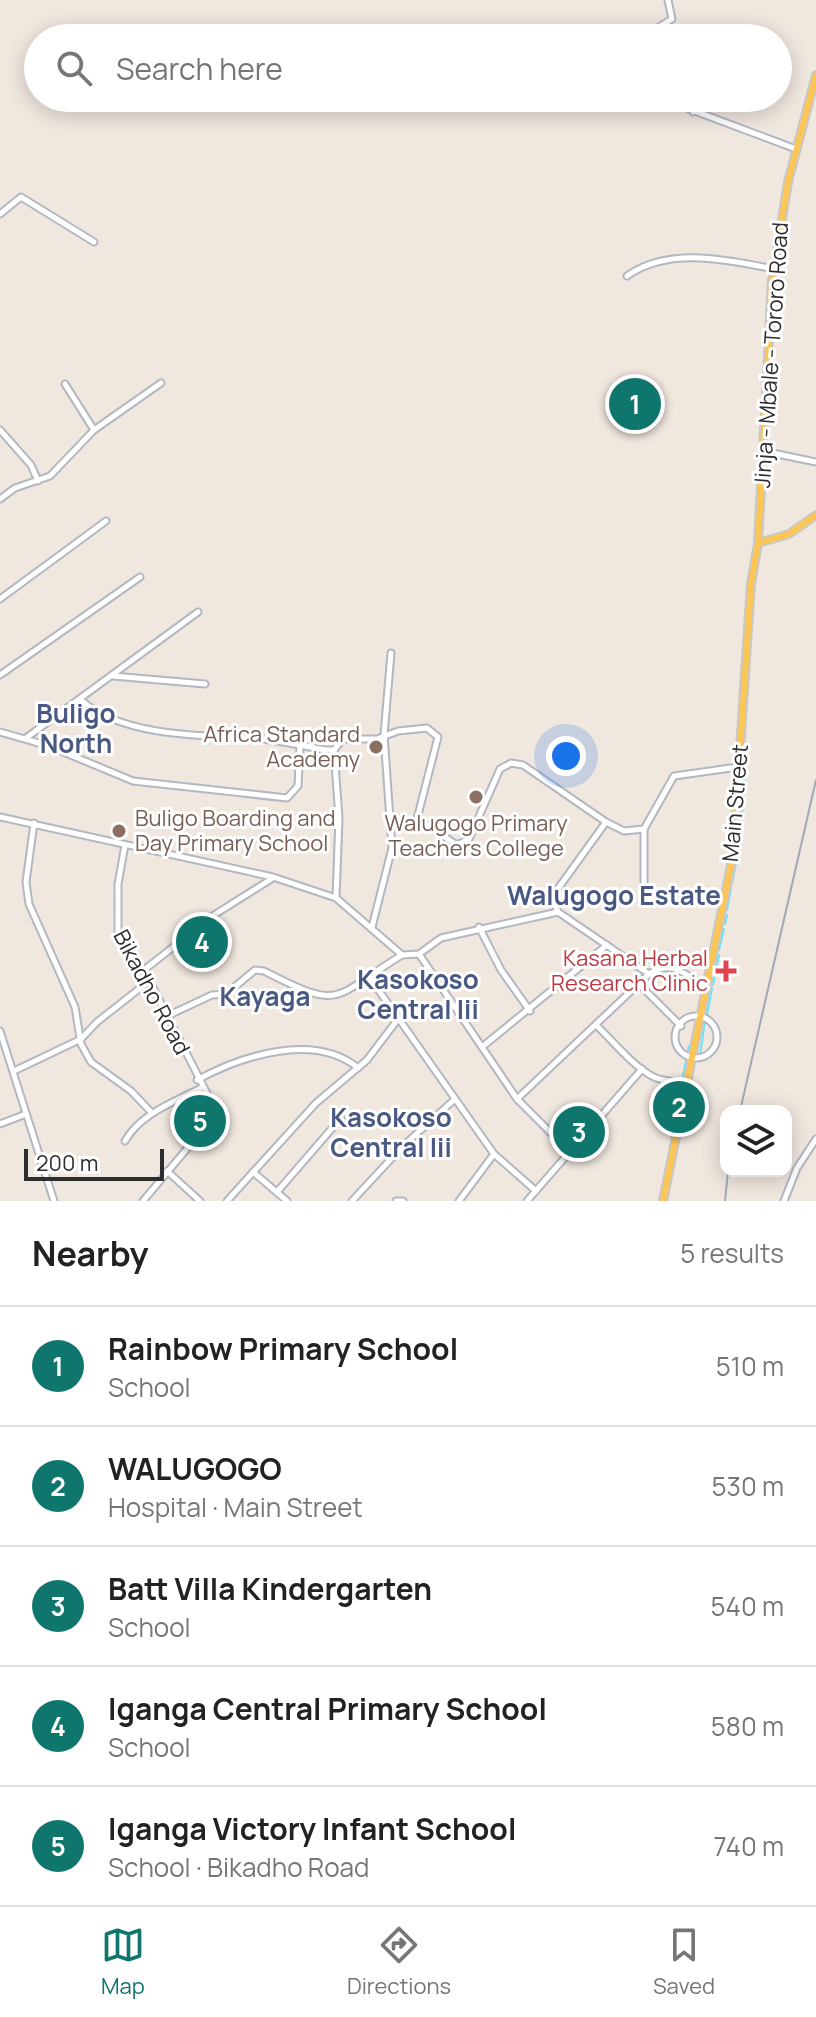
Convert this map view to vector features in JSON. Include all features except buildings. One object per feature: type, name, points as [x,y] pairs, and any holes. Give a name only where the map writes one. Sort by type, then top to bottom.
[{"type":"main road","name":"Jinja - Mbale - Tororo Road","points":[[758,543],[774,269],[796,149],[816,75]]},
{"type":"main road","points":[[758,543],[789,534],[816,515]]},
{"type":"main road","name":"Main Street","points":[[663,1201],[733,855],[751,584],[758,543]]},
{"type":"street","points":[[664,24],[672,19],[668,0]]},
{"type":"street","points":[[693,113],[796,149]]},
{"type":"street","points":[[0,214],[21,197],[94,242]]},
{"type":"street","points":[[627,276],[653,265],[700,257],[774,269]]},
{"type":"street","points":[[0,499],[15,488],[50,476],[66,463],[94,430],[161,383]]},
{"type":"street","points":[[65,384],[94,430]]},
{"type":"street","points":[[0,430],[31,465],[38,481]]},
{"type":"street","points":[[763,451],[816,462]]},
{"type":"street","points":[[0,599],[106,521]]},
{"type":"street","points":[[0,675],[140,577]]},
{"type":"street","points":[[25,738],[198,612]]},
{"type":"street","points":[[372,927],[392,848],[384,735],[391,653]]},
{"type":"street","points":[[112,676],[205,684]]},
{"type":"street","points":[[81,700],[101,714],[167,732],[334,750]]},
{"type":"street","points":[[336,898],[339,818],[334,750],[343,739],[377,739],[417,728],[434,732],[438,737],[417,819],[457,845],[469,839],[500,769],[511,763],[523,765],[606,822],[632,832],[644,829]]},
{"type":"street","points":[[0,732],[25,738],[133,781],[287,798],[298,786],[300,745]]},
{"type":"street","points":[[644,901],[644,829],[674,776],[738,767]]},
{"type":"street","points":[[0,817],[273,877],[336,898],[402,955]]},
{"type":"street","points":[[606,822],[557,890],[554,902],[558,912],[649,974]]},
{"type":"street","points":[[34,823],[26,882],[29,904],[75,1007],[81,1039],[91,1062],[131,1091],[152,1113]]},
{"type":"street","name":"Bikadho Road","points":[[125,845],[115,926],[122,944],[144,970],[201,1088],[216,1108],[215,1119],[143,1201]]},
{"type":"street","points":[[144,970],[214,915],[273,877]]},
{"type":"street","points":[[167,1016],[212,995],[226,994],[255,970],[264,971],[325,998],[370,978],[402,955],[419,954],[441,938],[479,927],[558,912]]},
{"type":"street","points":[[479,927],[501,970],[530,1011]]},
{"type":"street","points":[[482,1047],[530,1011],[607,945]]},
{"type":"street","points":[[419,954],[517,1099],[570,1152]]},
{"type":"street","points":[[517,1099],[649,974],[662,966],[671,966],[707,989]]},
{"type":"street","points":[[370,978],[494,1154],[536,1191]]},
{"type":"street","points":[[14,1071],[81,1039],[97,1022],[148,982]]},
{"type":"street","points":[[640,985],[681,1026]]},
{"type":"street","points":[[701,1016],[711,1023],[716,1039],[707,1055],[692,1060],[678,1045],[681,1026],[689,1017],[701,1016]]},
{"type":"street","points":[[227,1201],[323,1096],[377,1050],[398,1019]]},
{"type":"street","points":[[596,1025],[642,1069],[664,1082],[676,1080],[686,1086]]},
{"type":"street","points":[[0,1031],[54,1201]]},
{"type":"street","points":[[197,1080],[235,1060],[272,1051],[338,1055],[358,1068]]},
{"type":"street","points":[[527,1201],[642,1069]]},
{"type":"street","points":[[125,1141],[134,1127],[152,1113],[201,1088]]},
{"type":"street","points":[[352,1201],[412,1138],[455,1099]]},
{"type":"street","points":[[0,1124],[26,1114]]},
{"type":"street","points":[[277,1192],[341,1118]]},
{"type":"street","points":[[784,1201],[797,1168],[816,1139]]},
{"type":"street","points":[[459,1201],[494,1154]]},
{"type":"street","points":[[167,1171],[200,1201]]},
{"type":"street","points":[[253,1172],[287,1201]]},
{"type":"street","points":[[396,1201],[403,1201]]},
{"type":"waterway","points":[[741,825],[746,771]]},
{"type":"waterway","points":[[738,838],[740,830]]},
{"type":"waterway","points":[[737,852],[738,843]]},
{"type":"waterway","points":[[732,883],[737,857]]},
{"type":"waterway","points":[[727,910],[731,888]]},
{"type":"waterway","points":[[725,924],[727,915]]},
{"type":"waterway","points":[[719,950],[724,929]]},
{"type":"waterway","points":[[713,985],[719,955]]},
{"type":"waterway","points":[[707,1015],[712,988]]},
{"type":"waterway","points":[[700,1055],[705,1021]]},
{"type":"waterway","points":[[687,1055],[689,1046]]},
{"type":"waterway","points":[[682,1080],[686,1061]]},
{"type":"railway","points":[[741,1105],[816,780]]},
{"type":"railway","points":[[725,1201],[727,1177]]},
{"type":"place","name":"Rainbow Primary School","points":[[635,404]]},
{"type":"place","name":"Africa Standard Academy","points":[[376,747]]},
{"type":"place","name":"Walugogo Primary Teachers College","points":[[476,797]]},
{"type":"place","name":"Buligo Boarding and Day Primary School","points":[[119,831]]},
{"type":"place","name":"Iganga Central Primary School","points":[[202,942]]},
{"type":"place","name":"Kasana Herbal Research Clinic","points":[[726,971]]},
{"type":"place","name":"WALUGOGO","points":[[679,1107]]},
{"type":"place","name":"Iganga Victory Infant School","points":[[200,1121]]},
{"type":"place","name":"Batt Villa Kindergarten","points":[[579,1132]]},
{"type":"district","name":"Buligo North","points":[[76,728]]},
{"type":"district","name":"Walugogo Estate","points":[[614,895]]},
{"type":"district","name":"Kasokoso Central Iii","points":[[418,994]]},
{"type":"district","name":"Kayaga","points":[[265,996]]},
{"type":"district","name":"Kasokoso Central Iii","points":[[391,1132]]}]
